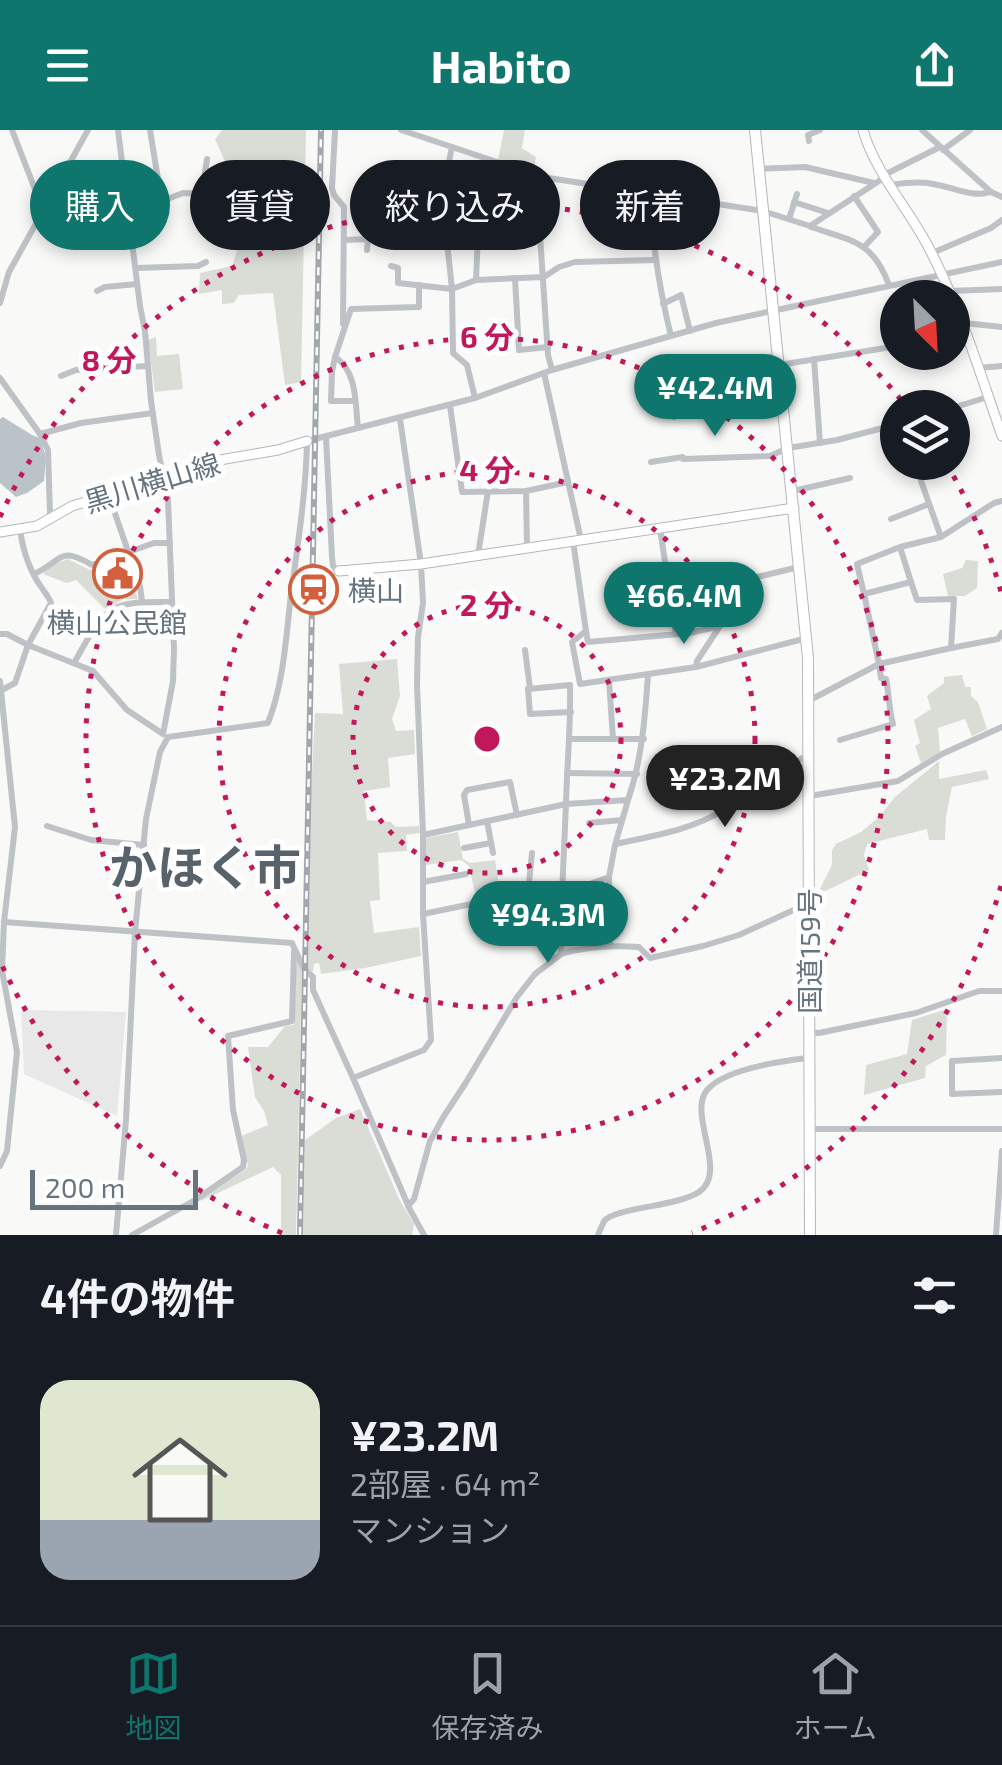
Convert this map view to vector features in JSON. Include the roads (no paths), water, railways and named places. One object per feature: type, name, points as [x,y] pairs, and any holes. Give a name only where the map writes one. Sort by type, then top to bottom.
[{"type":"highway","name":"国道159号","points":[[755,130],[807,638],[810,1235]]},
{"type":"main road","points":[[863,130],[867,144],[945,280]]},
{"type":"main road","points":[[970,343],[1002,436]]},
{"type":"main road","name":"黒川横山線","points":[[0,532],[37,526],[72,506],[208,462],[307,441]]},
{"type":"main road","points":[[339,571],[422,564],[794,508]]},
{"type":"street","points":[[12,130],[30,176]]},
{"type":"street","points":[[72,160],[88,130]]},
{"type":"street","points":[[118,130],[121,160]]},
{"type":"street","points":[[150,130],[155,160]]},
{"type":"street","points":[[334,130],[332,188],[344,207],[343,330]]},
{"type":"street","points":[[401,130],[488,160]]},
{"type":"street","points":[[809,141],[808,136],[820,130]]},
{"type":"street","points":[[922,130],[1002,197]]},
{"type":"street","points":[[888,181],[888,173],[942,149],[970,130]]},
{"type":"street","points":[[450,160],[452,148]]},
{"type":"street","points":[[759,169],[805,167],[862,178],[872,185]]},
{"type":"street","points":[[810,226],[872,185],[888,181],[931,183],[987,195],[992,192]]},
{"type":"street","points":[[854,196],[878,232],[865,246]]},
{"type":"street","points":[[788,219],[795,198],[829,213]]},
{"type":"street","points":[[720,204],[763,211],[865,246],[887,280]]},
{"type":"street","points":[[932,253],[1002,220]]},
{"type":"street","points":[[0,303],[9,272],[30,236]]},
{"type":"street","points":[[344,240],[350,240]]},
{"type":"street","points":[[116,1235],[146,819],[173,680],[168,500],[134,250]]},
{"type":"street","points":[[449,250],[453,353],[467,365],[475,398]]},
{"type":"street","points":[[476,280],[477,250]]},
{"type":"street","points":[[542,250],[548,372],[577,540],[588,642],[720,626]]},
{"type":"street","points":[[654,250],[671,336]]},
{"type":"street","points":[[391,266],[398,268],[398,283],[452,289],[476,280],[544,277],[575,262],[655,260]]},
{"type":"street","points":[[136,268],[198,266],[206,262]]},
{"type":"street","points":[[913,280],[1002,262]]},
{"type":"street","points":[[515,278],[519,350],[548,347]]},
{"type":"street","points":[[97,291],[137,284]]},
{"type":"street","points":[[355,401],[331,401],[335,358],[351,309],[419,306],[419,286]]},
{"type":"street","points":[[0,634],[93,671],[127,710],[165,736],[268,722],[286,645],[307,441],[475,398],[690,330],[880,287]]},
{"type":"street","points":[[970,290],[1002,289]]},
{"type":"street","points":[[662,304],[681,295],[690,330]]},
{"type":"street","points":[[970,325],[1002,327]]},
{"type":"street","points":[[779,365],[880,349]]},
{"type":"street","points":[[335,358],[348,369],[358,428]]},
{"type":"street","points":[[814,360],[820,443]]},
{"type":"street","points":[[60,376],[76,370],[148,366]]},
{"type":"street","points":[[978,368],[1002,366]]},
{"type":"street","points":[[0,378],[48,450],[47,520]]},
{"type":"street","points":[[674,417],[686,403],[782,386]]},
{"type":"street","points":[[970,402],[988,397]]},
{"type":"street","points":[[450,405],[462,492],[526,491],[568,482]]},
{"type":"street","points":[[40,434],[81,423],[154,413]]},
{"type":"street","points":[[353,1078],[424,1050],[431,1040],[423,914],[417,684],[422,564],[400,418]]},
{"type":"street","points":[[651,462],[683,457],[770,456],[788,448],[880,428]]},
{"type":"street","points":[[326,437],[332,556],[339,571]]},
{"type":"street","points":[[792,491],[850,478]]},
{"type":"street","points":[[921,480],[941,537]]},
{"type":"street","points":[[526,491],[527,548]]},
{"type":"street","points":[[478,555],[488,492]]},
{"type":"street","points":[[109,496],[142,601]]},
{"type":"street","points":[[840,740],[893,724],[886,679],[881,678],[857,564],[900,547],[941,537],[1002,501]]},
{"type":"street","points":[[892,519],[929,504]]},
{"type":"street","points":[[660,529],[676,634]]},
{"type":"street","points":[[0,691],[15,683],[28,645],[51,603],[23,549],[20,530]]},
{"type":"street","points":[[34,574],[55,559],[75,555],[92,565],[170,542]]},
{"type":"street","points":[[900,547],[917,600],[954,599],[952,648]]},
{"type":"street","points":[[696,668],[696,661],[720,626],[721,590],[800,567]]},
{"type":"street","points":[[864,594],[911,582]]},
{"type":"street","points":[[74,663],[101,616],[126,602],[172,602]]},
{"type":"street","points":[[580,684],[572,642],[586,631]]},
{"type":"street","points":[[808,701],[879,664],[998,639],[1002,632]]},
{"type":"street","points":[[530,688],[696,668],[807,638]]},
{"type":"street","points":[[525,650],[530,714],[571,712]]},
{"type":"street","points":[[610,945],[608,877],[637,774],[648,675]]},
{"type":"street","points":[[609,680],[613,739]]},
{"type":"street","points":[[0,681],[15,827],[2,970],[17,1052],[7,1151],[0,1166]]},
{"type":"street","points":[[561,954],[570,685]]},
{"type":"street","points":[[808,796],[898,781],[942,754],[1002,727]]},
{"type":"street","points":[[571,738],[644,738]]},
{"type":"street","points":[[614,845],[676,830],[720,813],[808,754]]},
{"type":"street","points":[[567,773],[637,774]]},
{"type":"street","points":[[469,825],[464,795],[467,790],[510,782],[517,815]]},
{"type":"street","points":[[423,835],[566,804],[628,800]]},
{"type":"street","points":[[590,824],[622,820]]},
{"type":"street","points":[[487,821],[493,852]]},
{"type":"street","points":[[47,826],[91,840],[144,845]]},
{"type":"street","points":[[464,848],[491,842]]},
{"type":"street","points":[[528,893],[532,853]]},
{"type":"street","points":[[423,882],[466,874]]},
{"type":"street","points":[[423,914],[493,898],[562,894],[608,877]]},
{"type":"street","points":[[408,1206],[414,1199],[430,1141],[444,1116],[518,997],[535,974],[561,954],[610,945],[639,947],[650,958],[740,934],[809,904]]},
{"type":"street","points":[[4,922],[292,944],[304,970],[312,977],[313,990],[417,1231],[424,1235]]},
{"type":"street","points":[[132,1235],[244,1167],[233,1110],[228,1036],[292,1021],[294,948]]},
{"type":"street","points":[[809,1032],[819,1034],[916,1013],[979,991],[1002,991]]},
{"type":"street","points":[[598,1235],[605,1220],[618,1213],[659,1207],[699,1192],[707,1183],[710,1171],[701,1102],[707,1090],[761,1064],[808,1058]]},
{"type":"street","points":[[1002,1058],[952,1061],[952,1094],[1002,1092]]},
{"type":"street","points":[[809,1130],[1002,1130]]},
{"type":"street","points":[[996,1235],[1002,1151]]},
{"type":"railway","points":[[300,1235],[321,130]]},
{"type":"place","name":"横山公民館","points":[[117,574]]},
{"type":"place","name":"横山","points":[[313,590]]},
{"type":"district","name":"かほく市","points":[[205,866]]}]
